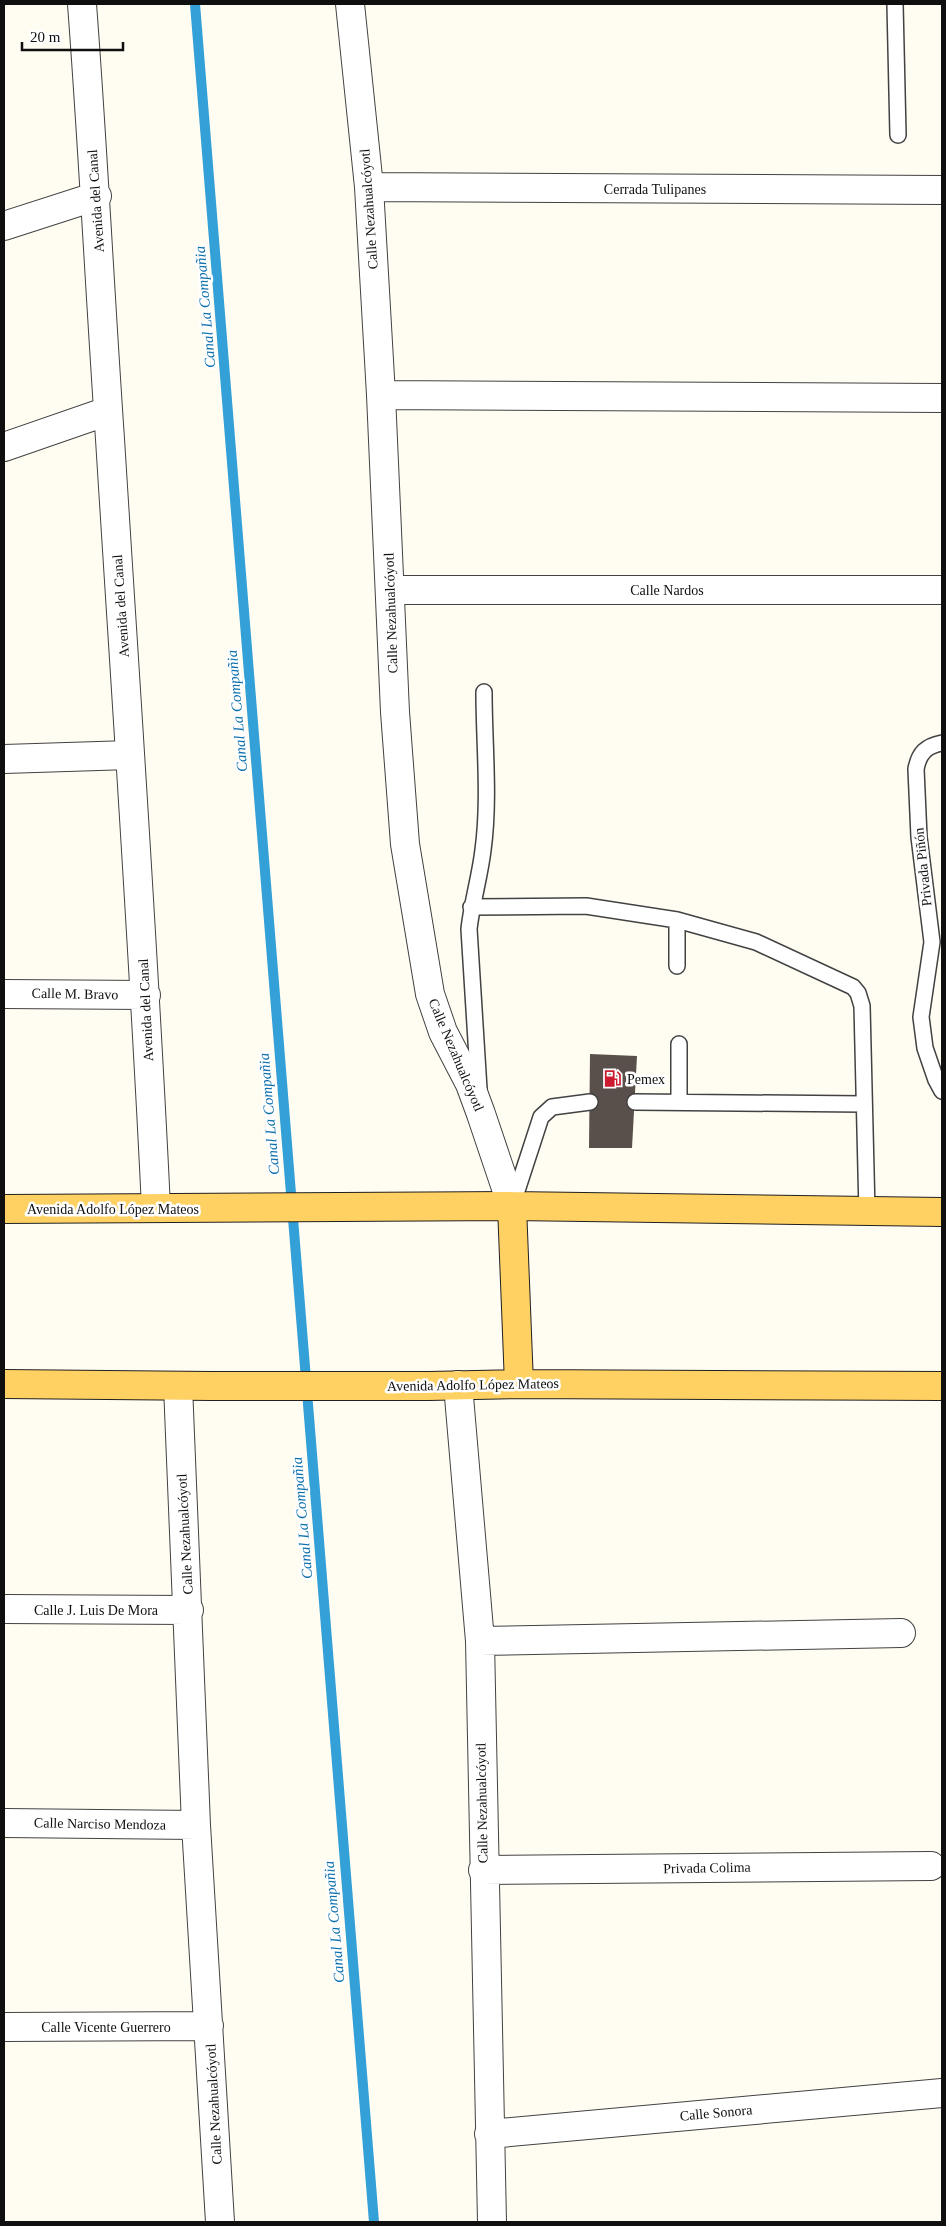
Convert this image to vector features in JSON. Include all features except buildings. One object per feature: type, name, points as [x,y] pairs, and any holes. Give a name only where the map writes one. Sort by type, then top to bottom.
[{"type":"main road","name":"Avenida Adolfo López Mateos","points":[[4,1210],[512,1206],[942,1212]]},
{"type":"main road","points":[[512,1206],[519,1384]]},
{"type":"main road","name":"Avenida Adolfo López Mateos","points":[[4,1384],[178,1386],[519,1384],[942,1386]]},
{"type":"street","name":"Avenida del Canal","points":[[82,4],[97,196],[108,411],[146,995],[156,1208]]},
{"type":"street","name":"Calle Nezahualcóyotl","points":[[350,4],[369,187],[382,394],[395,712],[405,844],[428,984],[443,1032],[470,1084],[512,1206]]},
{"type":"street","name":"Cerrada Tulipanes","points":[[369,187],[942,190]]},
{"type":"street","points":[[4,226],[97,196]]},
{"type":"street","points":[[382,394],[942,398]]},
{"type":"street","points":[[4,447],[108,411]]},
{"type":"street","name":"Calle Nardos","points":[[391,590],[942,590]]},
{"type":"street","points":[[4,759],[130,755]]},
{"type":"street","name":"Calle M. Bravo","points":[[4,994],[146,995]]},
{"type":"street","name":"Calle Nezahualcóyotl","points":[[458,1385],[480,1641],[492,2222]]},
{"type":"street","name":"Calle Nezahualcóyotl","points":[[178,1386],[189,1610],[196,1825],[220,2222]]},
{"type":"street","name":"Calle J. Luis De Mora","points":[[4,1609],[189,1610]]},
{"type":"street","points":[[480,1641],[901,1633]]},
{"type":"street","name":"Calle Narciso Mendoza","points":[[4,1823],[196,1825]]},
{"type":"street","name":"Privada Colima","points":[[484,1870],[931,1866]]},
{"type":"street","name":"Calle Vicente Guerrero","points":[[4,2027],[209,2026]]},
{"type":"street","name":"Calle Sonora","points":[[489,2134],[942,2092]]},
{"type":"lane","points":[[895,4],[898,135]]},
{"type":"lane","points":[[481,1114],[469,955],[471,906],[483,850],[485,821],[484,692]]},
{"type":"lane","name":"Privada Piñón","points":[[942,743],[931,746],[923,751],[916,769],[920,845],[937,942],[921,1017],[925,1048],[936,1080],[942,1091]]},
{"type":"lane","points":[[471,906],[586,906],[677,920],[756,942],[853,987],[858,993],[862,1006],[867,1212]]},
{"type":"lane","points":[[677,920],[678,966]]},
{"type":"lane","points":[[679,1044],[679,1101]]},
{"type":"lane","points":[[512,1206],[541,1117],[552,1107],[590,1102]]},
{"type":"lane","points":[[635,1102],[863,1104]]},
{"type":"waterway","name":"Canal La Compañia","points":[[195,4],[374,2222]]},
{"type":"place","name":"Pemex","points":[[613,1079]]}]
